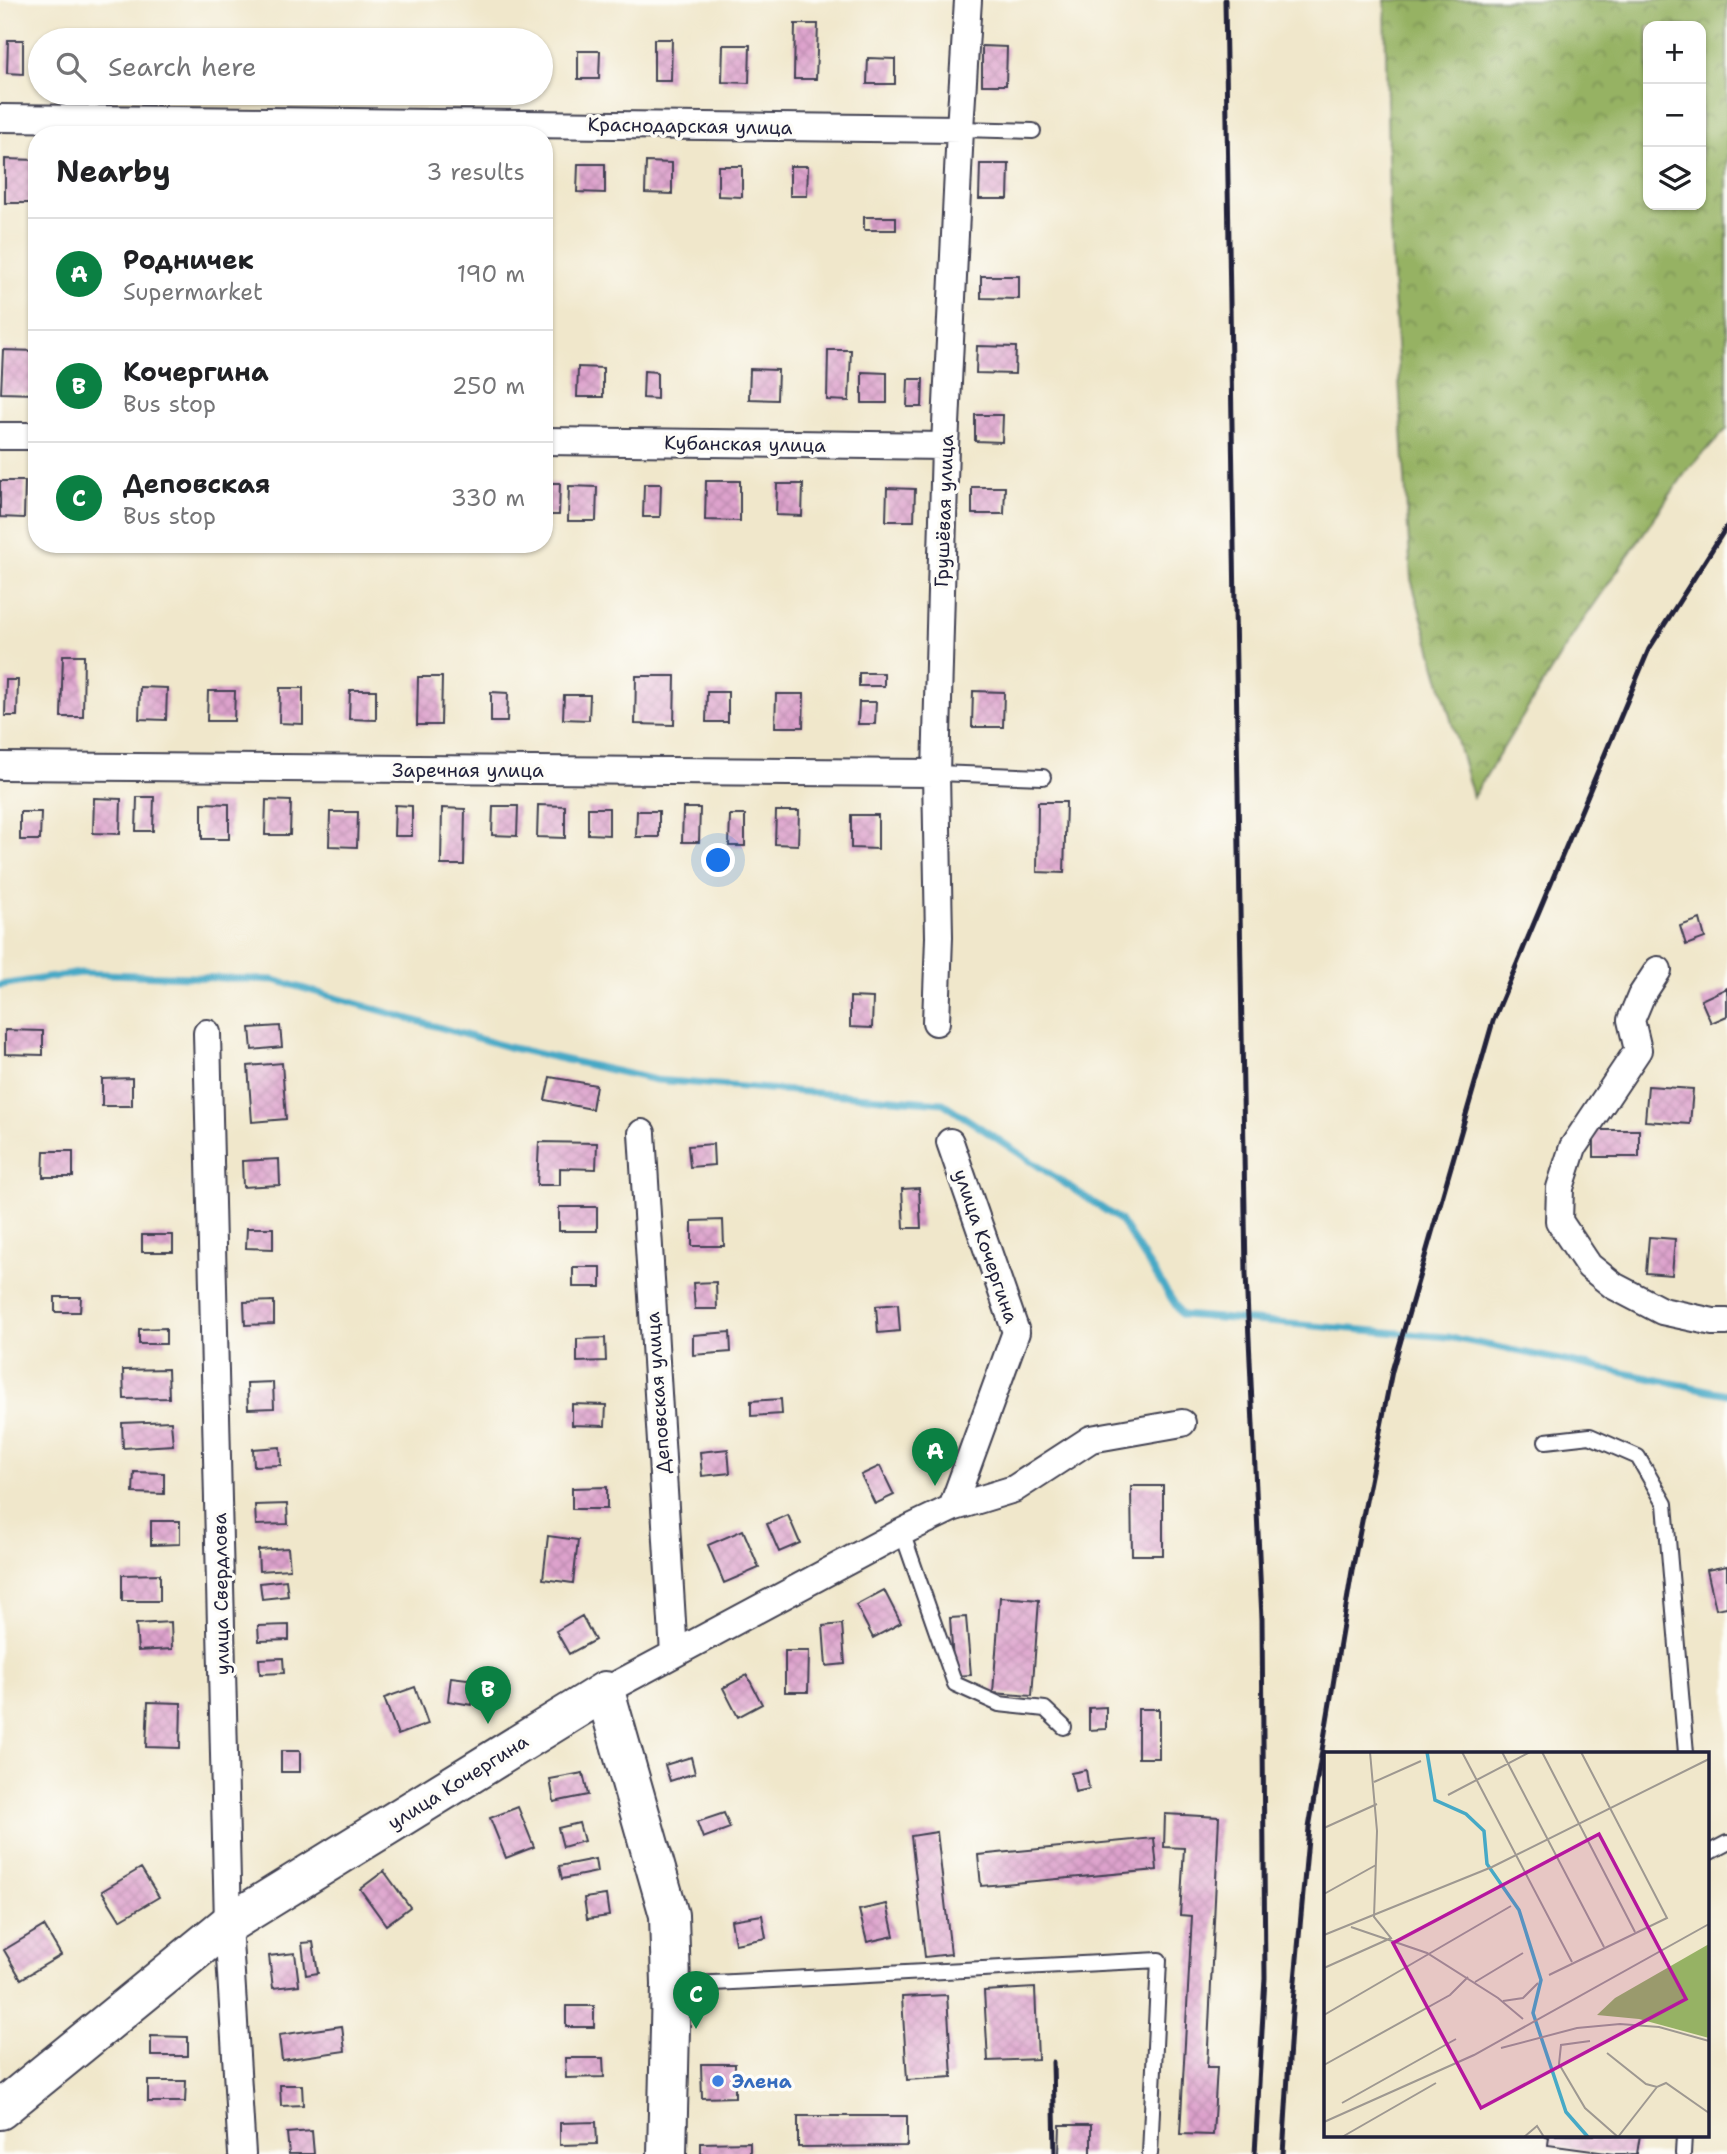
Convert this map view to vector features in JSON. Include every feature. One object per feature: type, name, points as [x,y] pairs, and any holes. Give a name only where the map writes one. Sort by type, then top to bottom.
[{"type":"street","name":"Грушёвая улица","points":[[936,1022],[939,937],[936,773],[945,446],[968,0]]},
{"type":"street","name":"Краснодарская улица","points":[[0,118],[960,129]]},
{"type":"street","points":[[0,436],[28,436]]},
{"type":"street","name":"Кубанская улица","points":[[553,442],[945,446]]},
{"type":"street","name":"Заречная улица","points":[[0,766],[936,773]]},
{"type":"street","points":[[1658,970],[1641,996],[1631,1020],[1638,1050],[1573,1147],[1560,1188],[1559,1221],[1588,1266],[1614,1286],[1662,1311],[1713,1322],[1727,1322]]},
{"type":"street","name":"улица Свердлова","points":[[207,1033],[228,1924],[242,2154]]},
{"type":"street","name":"Деповская улица","points":[[642,1133],[674,1654]]},
{"type":"street","name":"улица Кочергина","points":[[950,1142],[1016,1332],[952,1508]]},
{"type":"street","name":"улица Кочергина","points":[[0,2110],[228,1924],[605,1691],[902,1532],[952,1508],[1014,1489],[1091,1439],[1182,1423]]},
{"type":"street","points":[[605,1691],[669,1915],[671,1985],[667,2154]]},
{"type":"lane","points":[[960,129],[1032,131]]},
{"type":"lane","points":[[936,773],[1043,777]]},
{"type":"lane","points":[[1546,1441],[1590,1436],[1638,1457],[1665,1504],[1686,1752]]},
{"type":"lane","points":[[902,1532],[955,1684],[999,1704],[1045,1709],[1064,1727]]},
{"type":"lane","points":[[1710,1852],[1727,1843]]},
{"type":"lane","points":[[671,1985],[1159,1959],[1150,2154]]},
{"type":"lane","points":[[1683,2154],[1684,2136]]},
{"type":"green space","points":[[1385,0],[1727,0],[1727,429],[1688,469],[1573,635],[1473,797],[1411,579],[1389,211]]},
{"type":"building","points":[[795,24],[818,24],[816,79],[794,79]]},
{"type":"building","points":[[654,39],[672,39],[671,81],[654,81]]},
{"type":"building","points":[[8,40],[23,40],[23,74],[7,73]]},
{"type":"building","points":[[723,45],[750,45],[749,83],[722,82]]},
{"type":"building","points":[[982,46],[1007,47],[1006,85],[982,85]]},
{"type":"building","points":[[578,51],[600,51],[599,79],[578,79]]},
{"type":"building","points":[[868,58],[895,59],[895,84],[867,84]]},
{"type":"building","points":[[5,159],[28,160],[28,203],[5,203]]},
{"type":"building","points":[[646,162],[672,163],[672,194],[645,193]]},
{"type":"building","points":[[578,164],[605,164],[605,193],[577,192]]},
{"type":"building","points":[[980,164],[1009,164],[1008,199],[979,199]]},
{"type":"building","points":[[718,166],[742,166],[742,197],[718,196]]},
{"type":"building","points":[[790,166],[808,166],[807,196],[790,196]]},
{"type":"building","points":[[864,217],[896,217],[896,230],[864,230]]},
{"type":"building","points":[[981,276],[1019,276],[1019,299],[981,298]]},
{"type":"building","points":[[977,346],[1016,347],[1015,374],[976,373]]},
{"type":"building","points":[[3,350],[28,351],[28,394],[1,393]]},
{"type":"building","points":[[828,350],[851,350],[849,401],[827,400]]},
{"type":"building","points":[[578,367],[603,368],[603,397],[577,397]]},
{"type":"building","points":[[750,369],[778,370],[777,400],[749,399]]},
{"type":"building","points":[[644,371],[657,372],[657,399],[643,398]]},
{"type":"building","points":[[862,372],[887,373],[887,403],[862,403]]},
{"type":"building","points":[[908,379],[923,379],[922,407],[907,407]]},
{"type":"building","points":[[975,415],[1003,415],[1002,442],[975,441]]},
{"type":"building","points":[[0,481],[25,481],[24,518],[0,517]]},
{"type":"building","points":[[706,481],[740,481],[740,521],[705,520]]},
{"type":"building","points":[[553,483],[560,483],[559,515],[553,515]]},
{"type":"building","points":[[644,484],[661,484],[660,517],[643,517]]},
{"type":"building","points":[[777,484],[803,484],[802,516],[776,515]]},
{"type":"building","points":[[569,486],[597,487],[596,521],[568,521]]},
{"type":"building","points":[[972,487],[1005,487],[1004,514],[972,514]]},
{"type":"building","points":[[887,488],[915,489],[914,521],[886,521]]},
{"type":"building","points":[[63,655],[84,655],[83,717],[61,717]]},
{"type":"building","points":[[859,673],[884,673],[884,686],[859,686]]},
{"type":"building","points":[[636,676],[675,676],[674,725],[635,724]]},
{"type":"building","points":[[418,677],[442,677],[441,725],[417,725]]},
{"type":"building","points":[[6,680],[18,680],[17,716],[5,716]]},
{"type":"building","points":[[140,687],[167,688],[166,720],[139,719]]},
{"type":"building","points":[[280,688],[303,688],[303,724],[279,723]]},
{"type":"building","points":[[350,690],[376,690],[376,720],[349,719]]},
{"type":"building","points":[[208,691],[235,691],[234,721],[207,721]]},
{"type":"building","points":[[973,691],[1004,692],[1003,727],[972,727]]},
{"type":"building","points":[[491,692],[508,693],[507,722],[491,722]]},
{"type":"building","points":[[707,692],[728,692],[728,722],[706,722]]},
{"type":"building","points":[[776,694],[804,694],[803,727],[775,727]]},
{"type":"building","points":[[564,695],[590,695],[589,720],[563,719]]},
{"type":"building","points":[[859,702],[876,702],[875,724],[858,724]]},
{"type":"building","points":[[137,797],[154,797],[153,831],[136,831]]},
{"type":"building","points":[[94,798],[121,799],[120,834],[93,833]]},
{"type":"building","points":[[266,800],[291,801],[290,835],[265,835]]},
{"type":"building","points":[[1038,802],[1066,802],[1064,873],[1037,872]]},
{"type":"building","points":[[202,803],[229,804],[229,839],[202,839]]},
{"type":"building","points":[[395,805],[412,806],[412,836],[394,836]]},
{"type":"building","points":[[538,805],[565,806],[565,838],[537,837]]},
{"type":"building","points":[[493,806],[518,806],[517,836],[492,835]]},
{"type":"building","points":[[442,808],[465,809],[464,865],[441,865]]},
{"type":"building","points":[[588,808],[609,808],[609,835],[588,834]]},
{"type":"building","points":[[683,808],[700,808],[699,842],[682,842]]},
{"type":"building","points":[[637,811],[659,811],[659,837],[636,837]]},
{"type":"building","points":[[776,811],[799,811],[798,845],[775,844]]},
{"type":"building","points":[[20,812],[41,812],[40,840],[20,840]]},
{"type":"building","points":[[330,812],[358,812],[357,847],[329,846]]},
{"type":"building","points":[[730,815],[745,815],[745,846],[729,846]]},
{"type":"building","points":[[851,815],[878,815],[878,849],[851,848]]},
{"type":"building","points":[[1700,919],[1705,938],[1686,945],[1680,926]]},
{"type":"building","points":[[1727,988],[1727,1016],[1711,1023],[1701,1000]]},
{"type":"building","points":[[850,997],[873,998],[872,1028],[850,1027]]},
{"type":"building","points":[[280,1026],[282,1047],[252,1050],[250,1028]]},
{"type":"building","points":[[5,1030],[43,1031],[43,1055],[5,1054]]},
{"type":"building","points":[[282,1063],[286,1119],[252,1122],[248,1066]]},
{"type":"building","points":[[550,1077],[596,1085],[592,1109],[545,1100]]},
{"type":"building","points":[[132,1078],[132,1106],[102,1106],[102,1079]]},
{"type":"building","points":[[1648,1086],[1693,1089],[1690,1124],[1645,1121]]},
{"type":"building","points":[[1594,1130],[1639,1130],[1639,1157],[1594,1157]]},
{"type":"building","points":[[539,1142],[597,1143],[596,1169],[560,1168],[560,1185],[537,1185]]},
{"type":"building","points":[[713,1144],[714,1165],[690,1167],[688,1146]]},
{"type":"building","points":[[44,1151],[73,1151],[73,1177],[43,1177]]},
{"type":"building","points":[[279,1159],[280,1185],[243,1187],[242,1161]]},
{"type":"building","points":[[919,1188],[921,1228],[904,1228],[902,1189]]},
{"type":"building","points":[[559,1207],[597,1207],[597,1231],[559,1231]]},
{"type":"building","points":[[723,1220],[724,1246],[692,1246],[692,1221]]},
{"type":"building","points":[[247,1228],[273,1228],[273,1249],[246,1248]]},
{"type":"building","points":[[142,1235],[173,1235],[173,1252],[142,1252]]},
{"type":"building","points":[[1649,1237],[1675,1239],[1672,1275],[1646,1273]]},
{"type":"building","points":[[573,1267],[601,1267],[601,1287],[573,1287]]},
{"type":"building","points":[[716,1282],[717,1309],[695,1309],[693,1283]]},
{"type":"building","points":[[55,1297],[81,1297],[80,1312],[55,1312]]},
{"type":"building","points":[[274,1301],[274,1324],[245,1325],[244,1302]]},
{"type":"building","points":[[898,1304],[900,1331],[878,1333],[876,1306]]},
{"type":"building","points":[[166,1328],[166,1344],[139,1344],[139,1329]]},
{"type":"building","points":[[730,1332],[731,1352],[693,1355],[693,1335]]},
{"type":"building","points":[[605,1338],[606,1361],[577,1362],[577,1339]]},
{"type":"building","points":[[168,1369],[169,1398],[124,1399],[123,1370]]},
{"type":"building","points":[[273,1382],[274,1408],[248,1409],[247,1383]]},
{"type":"building","points":[[781,1399],[782,1414],[751,1416],[751,1401]]},
{"type":"building","points":[[572,1404],[606,1405],[605,1426],[572,1425]]},
{"type":"building","points":[[171,1421],[173,1445],[123,1448],[122,1423]]},
{"type":"building","points":[[280,1447],[281,1465],[254,1466],[253,1449]]},
{"type":"building","points":[[728,1449],[730,1473],[702,1476],[700,1452]]},
{"type":"building","points":[[880,1466],[894,1495],[875,1504],[861,1475]]},
{"type":"building","points":[[134,1472],[164,1473],[164,1494],[133,1493]]},
{"type":"building","points":[[1131,1486],[1163,1486],[1163,1555],[1132,1555]]},
{"type":"building","points":[[607,1487],[607,1509],[572,1509],[572,1488]]},
{"type":"building","points":[[287,1504],[288,1524],[256,1525],[255,1505]]},
{"type":"building","points":[[788,1515],[800,1543],[779,1552],[767,1524]]},
{"type":"building","points":[[151,1521],[180,1521],[180,1544],[151,1545]]},
{"type":"building","points":[[743,1530],[759,1568],[724,1583],[708,1545]]},
{"type":"building","points":[[548,1536],[578,1540],[573,1583],[543,1579]]},
{"type":"building","points":[[288,1548],[290,1569],[259,1571],[258,1550]]},
{"type":"building","points":[[1727,1566],[1727,1607],[1716,1609],[1707,1570]]},
{"type":"building","points":[[160,1574],[160,1601],[122,1601],[122,1575]]},
{"type":"building","points":[[286,1580],[288,1596],[262,1599],[260,1583]]},
{"type":"building","points":[[884,1590],[901,1623],[873,1638],[856,1605]]},
{"type":"building","points":[[1000,1597],[1039,1600],[1032,1696],[993,1693]]},
{"type":"building","points":[[582,1616],[595,1640],[569,1654],[556,1631]]},
{"type":"building","points":[[966,1617],[971,1675],[954,1676],[950,1618]]},
{"type":"building","points":[[171,1622],[172,1649],[138,1651],[136,1624]]},
{"type":"building","points":[[842,1624],[845,1664],[826,1666],[823,1626]]},
{"type":"building","points":[[289,1625],[289,1640],[259,1641],[258,1626]]},
{"type":"building","points":[[785,1651],[809,1651],[808,1692],[785,1692]]},
{"type":"building","points":[[283,1658],[284,1673],[260,1674],[259,1659]]},
{"type":"building","points":[[747,1675],[762,1704],[738,1717],[723,1688]]},
{"type":"building","points":[[451,1677],[476,1680],[472,1705],[448,1701]]},
{"type":"building","points":[[415,1687],[428,1724],[398,1735],[384,1698]]},
{"type":"building","points":[[148,1702],[181,1703],[180,1748],[146,1747]]},
{"type":"building","points":[[1106,1707],[1106,1729],[1089,1730],[1089,1708]]},
{"type":"building","points":[[1138,1709],[1159,1709],[1159,1758],[1138,1758]]},
{"type":"building","points":[[281,1751],[300,1751],[300,1772],[281,1772]]},
{"type":"building","points":[[691,1757],[695,1773],[670,1781],[665,1765]]},
{"type":"building","points":[[1086,1770],[1089,1789],[1075,1792],[1071,1773]]},
{"type":"building","points":[[583,1773],[588,1795],[554,1802],[550,1779]]},
{"type":"building","points":[[518,1807],[534,1847],[506,1858],[490,1818]]},
{"type":"building","points":[[724,1813],[730,1828],[703,1838],[697,1822]]},
{"type":"building","points":[[1165,1814],[1219,1817],[1207,2067],[1217,2067],[1213,2135],[1180,2134],[1192,1916],[1180,1915],[1184,1848],[1164,1847]]},
{"type":"building","points":[[579,1823],[584,1841],[563,1847],[558,1828]]},
{"type":"building","points":[[937,1832],[951,1954],[925,1957],[911,1836]]},
{"type":"building","points":[[1154,1838],[1157,1870],[981,1886],[978,1855]]},
{"type":"building","points":[[595,1859],[597,1872],[562,1879],[559,1866]]},
{"type":"building","points":[[141,1868],[159,1897],[120,1920],[102,1891]]},
{"type":"building","points":[[384,1871],[410,1907],[386,1925],[360,1889]]},
{"type":"building","points":[[606,1895],[609,1916],[587,1919],[584,1898]]},
{"type":"building","points":[[887,1904],[894,1936],[867,1942],[859,1910]]},
{"type":"building","points":[[762,1915],[766,1938],[735,1944],[731,1920]]},
{"type":"building","points":[[44,1926],[61,1955],[21,1979],[4,1950]]},
{"type":"building","points":[[313,1942],[318,1973],[306,1975],[302,1943]]},
{"type":"building","points":[[295,1953],[299,1985],[273,1988],[269,1956]]},
{"type":"building","points":[[1035,1988],[1038,2059],[988,2061],[984,1991]]},
{"type":"building","points":[[947,1995],[952,2077],[907,2080],[902,1997]]},
{"type":"building","points":[[566,2006],[594,2006],[594,2027],[566,2027]]},
{"type":"building","points":[[342,2026],[345,2051],[282,2060],[279,2035]]},
{"type":"building","points":[[151,2036],[188,2037],[188,2056],[151,2056]]},
{"type":"building","points":[[565,2058],[603,2058],[604,2077],[566,2078]]},
{"type":"building","name":"Элена","points":[[701,2064],[735,2064],[735,2097],[702,2098]]},
{"type":"building","points":[[148,2081],[186,2081],[185,2102],[148,2102]]},
{"type":"building","points":[[280,2085],[302,2085],[303,2105],[281,2106]]},
{"type":"building","points":[[798,2116],[907,2116],[907,2146],[798,2147]]},
{"type":"building","points":[[596,2122],[597,2144],[560,2145],[560,2123]]},
{"type":"building","points":[[1060,2125],[1091,2125],[1091,2154],[1059,2154]]},
{"type":"building","points":[[312,2131],[314,2154],[289,2154],[287,2133]]},
{"type":"building","points":[[1546,2136],[1640,2136],[1637,2154],[1614,2154],[1548,2145],[1549,2137]]},
{"type":"building","points":[[750,2142],[750,2154],[701,2154],[701,2143]]},
{"type":"waterway","points":[[0,985],[80,973],[274,980],[508,1047],[656,1080],[943,1103],[1120,1220],[1182,1315],[1448,1337],[1727,1394]]},
{"type":"railway","points":[[1225,0],[1246,1274],[1262,1619],[1265,1978],[1255,2154]]},
{"type":"railway","points":[[1283,2154],[1292,2013],[1309,1828],[1352,1571],[1392,1371],[1493,1021],[1649,649],[1727,526]]},
{"type":"railway","points":[[1053,2062],[1055,2154]]},
{"type":"place","name":"Родничек","points":[[935,1486]]},
{"type":"place","name":"Кочергина","points":[[488,1724]]},
{"type":"place","name":"Деповская","points":[[696,2029]]},
{"type":"place","name":"Элена","points":[[718,2081]]}]
